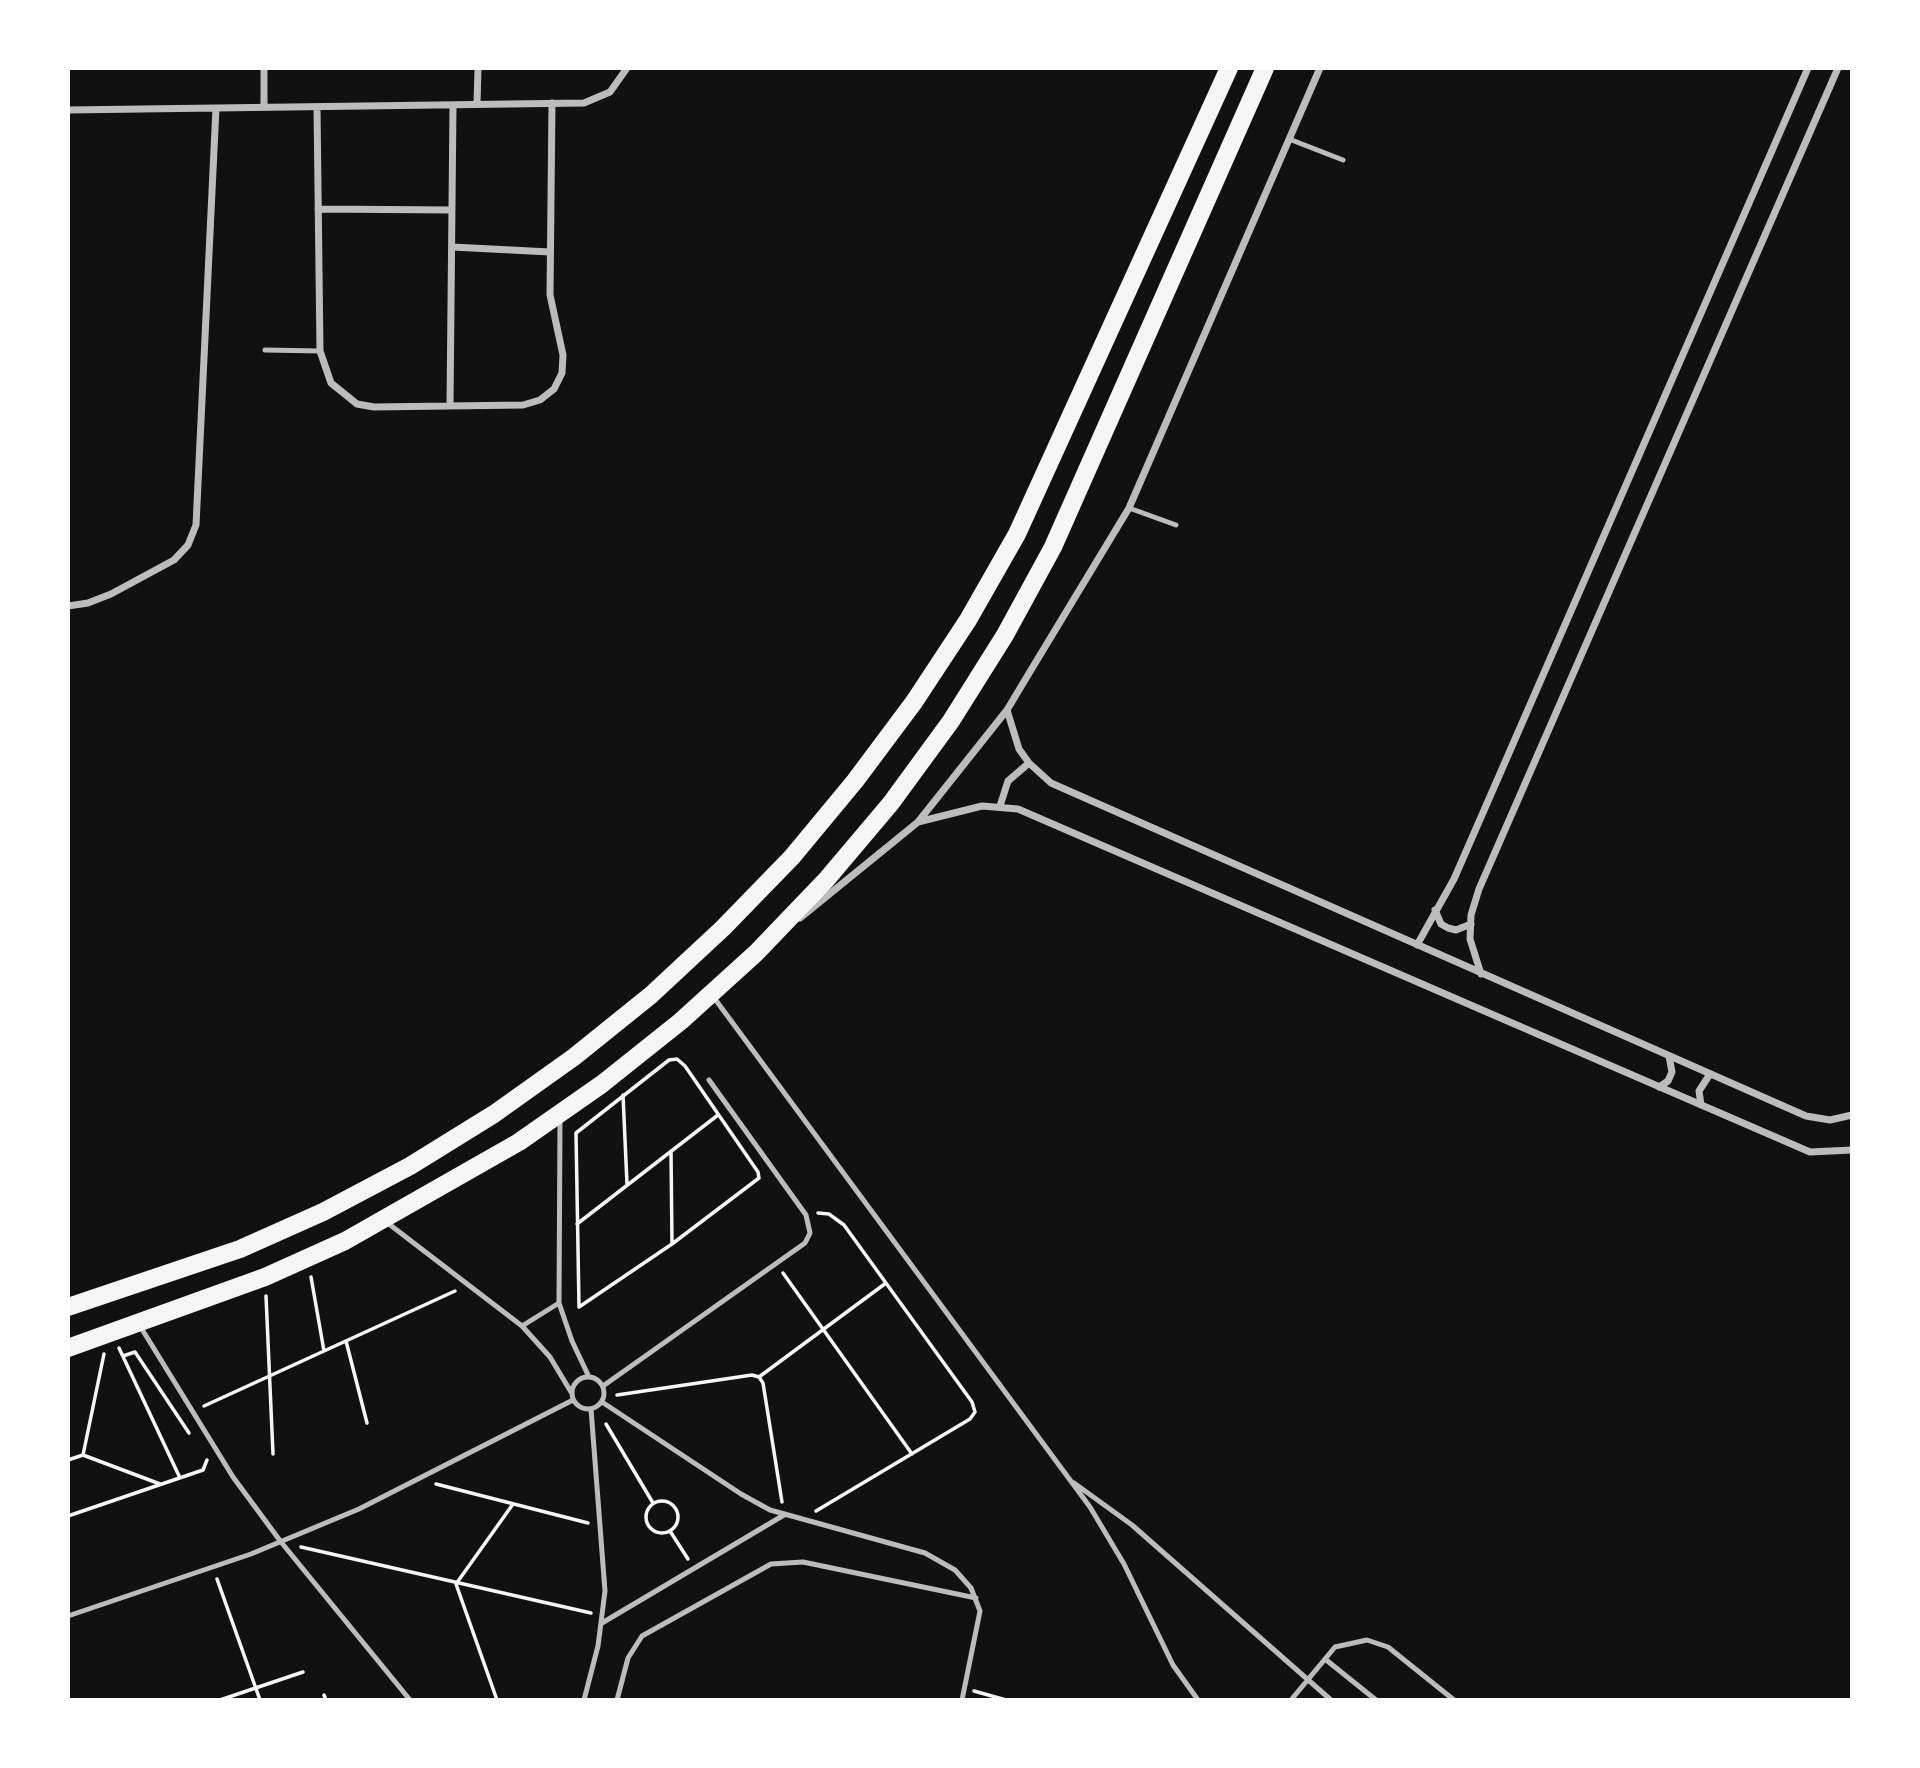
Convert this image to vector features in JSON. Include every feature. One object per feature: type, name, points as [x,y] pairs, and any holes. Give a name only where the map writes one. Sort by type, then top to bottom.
[{"type":"highway","points":[[68,1307],[240,1249],[323,1212],[410,1166],[462,1134],[574,1057],[651,995],[723,928],[792,857],[855,781],[914,702],[968,620],[1017,534],[1229,68]]},
{"type":"highway","points":[[68,1348],[139,1325],[307,1258],[383,1220],[519,1142],[622,1068],[711,994],[756,953],[826,880],[891,803],[951,721],[1005,635],[1053,547],[1265,68]]},
{"type":"street","points":[[264,68],[264,107]]},
{"type":"street","points":[[477,104],[478,68]]},
{"type":"street","points":[[68,110],[584,103],[610,92],[627,68]]},
{"type":"street","points":[[756,953],[918,822],[1007,710],[1129,508],[1320,68]]},
{"type":"street","points":[[1418,945],[1435,909],[1454,879],[1808,68]]},
{"type":"street","points":[[1481,974],[1471,939],[1471,924],[1479,889],[1838,68]]},
{"type":"street","points":[[317,107],[320,351],[331,383],[357,404],[374,407],[523,405],[540,400],[554,389],[562,373],[563,355],[550,295],[552,103]]},
{"type":"street","points":[[450,405],[453,105]]},
{"type":"street","points":[[68,606],[88,603],[111,594],[174,560],[188,545],[196,525],[216,108]]},
{"type":"street","points":[[318,209],[452,210]]},
{"type":"street","points":[[452,247],[550,252]]},
{"type":"street","points":[[1007,710],[1019,749],[1029,763],[1051,782],[1806,1116],[1830,1120],[1852,1115]]},
{"type":"street","points":[[1000,806],[1007,780],[1029,763]]},
{"type":"street","points":[[918,822],[982,806],[1018,809],[1810,1152],[1852,1150]]},
{"type":"street","points":[[1435,909],[1441,924],[1448,928],[1456,930],[1471,924]]},
{"type":"street","points":[[1659,1087],[1668,1081],[1672,1072],[1670,1056]]},
{"type":"street","points":[[1701,1105],[1699,1091],[1710,1074]]},
{"type":"lane","points":[[1289,139],[1343,160]]},
{"type":"lane","points":[[265,350],[320,351]]},
{"type":"lane","points":[[1129,508],[1176,525]]},
{"type":"lane","points":[[711,994],[1071,1481],[1108,1535],[1159,1639],[1198,1700]]},
{"type":"lane","points":[[584,1700],[603,1619],[605,1591],[600,1527],[598,1404],[603,1386],[776,1264],[808,1238],[811,1226],[806,1214],[709,1080]]},
{"type":"lane","points":[[560,1113],[559,1303],[572,1341],[589,1377],[603,1386]]},
{"type":"lane","points":[[383,1220],[522,1326],[550,1357],[573,1400],[584,1409],[598,1404]]},
{"type":"lane","points":[[522,1326],[559,1303]]},
{"type":"lane","points":[[139,1325],[233,1477],[281,1542],[410,1700]]},
{"type":"lane","points":[[571,1392],[581,1378],[589,1377]]},
{"type":"lane","points":[[68,1616],[281,1542],[359,1509],[573,1400]]},
{"type":"lane","points":[[598,1404],[741,1494],[784,1515],[936,1557],[964,1578],[980,1611],[962,1700]]},
{"type":"lane","points":[[1071,1481],[1132,1525],[1331,1700]]},
{"type":"lane","points":[[603,1619],[784,1515]]},
{"type":"lane","points":[[617,1700],[628,1658],[642,1636],[771,1564],[803,1562],[976,1598]]},
{"type":"lane","points":[[1291,1700],[1335,1647],[1367,1640],[1397,1653],[1454,1700]]},
{"type":"lane","points":[[1325,1659],[1376,1700]]},
{"type":"path","points":[[677,1059],[685,1066],[718,1115],[758,1172],[759,1178],[672,1244],[581,1307],[577,1303],[576,1133],[668,1060],[677,1059]]},
{"type":"path","points":[[623,1095],[628,1185]]},
{"type":"path","points":[[560,1237],[728,1107]]},
{"type":"path","points":[[671,1151],[672,1244]]},
{"type":"path","points":[[802,1519],[970,1419],[975,1406],[838,1219],[821,1212],[806,1214]]},
{"type":"path","points":[[307,1258],[324,1351]]},
{"type":"path","points":[[776,1264],[912,1454]]},
{"type":"path","points":[[265,1277],[274,1454]]},
{"type":"path","points":[[759,1377],[886,1283]]},
{"type":"path","points":[[192,1411],[469,1285]]},
{"type":"path","points":[[110,1334],[180,1478]]},
{"type":"path","points":[[83,1455],[110,1334]]},
{"type":"path","points":[[346,1341],[367,1423]]},
{"type":"path","points":[[123,1356],[135,1352],[196,1444]]},
{"type":"path","points":[[653,1503],[598,1404],[752,1375],[759,1377],[763,1383],[784,1515]]},
{"type":"path","points":[[68,1460],[83,1455],[160,1485]]},
{"type":"path","points":[[68,1516],[204,1470],[208,1463],[204,1456]]},
{"type":"path","points":[[417,1480],[600,1527]]},
{"type":"path","points":[[666,1500],[677,1508],[678,1521],[670,1531],[658,1532],[648,1525],[646,1514],[653,1503],[666,1500]]},
{"type":"path","points":[[456,1584],[513,1504]]},
{"type":"path","points":[[670,1531],[694,1569]]},
{"type":"path","points":[[281,1542],[603,1619]]},
{"type":"path","points":[[213,1567],[260,1700]]},
{"type":"path","points":[[456,1584],[497,1700]]},
{"type":"path","points":[[220,1700],[303,1672]]},
{"type":"path","points":[[964,1688],[1006,1700]]}]
